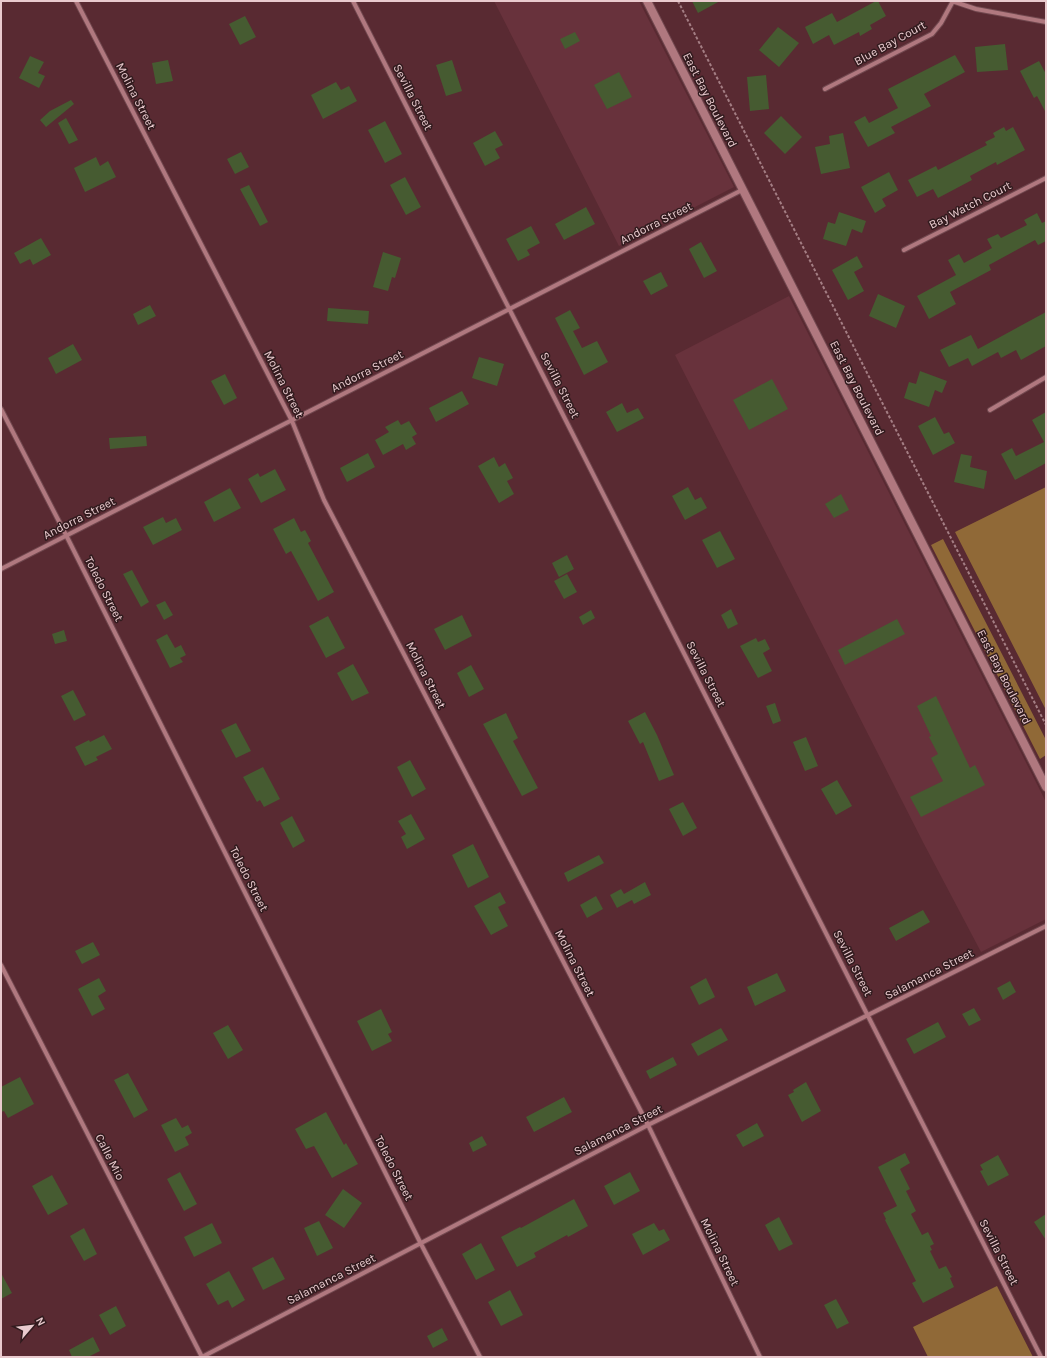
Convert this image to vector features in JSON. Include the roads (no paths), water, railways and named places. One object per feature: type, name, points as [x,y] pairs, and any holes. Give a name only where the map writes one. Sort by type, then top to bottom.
[{"type":"main road","name":"East Bay Boulevard","points":[[647,1],[1046,787]]},
{"type":"street","name":"Molina Street","points":[[76,1],[292,421],[324,500],[648,1125],[760,1357]]},
{"type":"street","name":"Sevilla Street","points":[[353,1],[1041,1357]]},
{"type":"street","points":[[952,1],[976,9],[1046,22]]},
{"type":"street","name":"Blue Bay Court","points":[[825,89],[932,34],[941,23],[952,1]]},
{"type":"street","name":"Bay Watch Court","points":[[904,250],[1046,178]]},
{"type":"street","name":"Andorra Street","points":[[1,568],[292,421],[742,190]]},
{"type":"street","points":[[990,410],[1046,378]]},
{"type":"street","name":"Toledo Street","points":[[1,409],[421,1244],[480,1357]]},
{"type":"street","name":"Salamanca Street","points":[[202,1357],[648,1125],[1046,926]]},
{"type":"street","name":"Calle Mio","points":[[1,965],[202,1357]]}]
